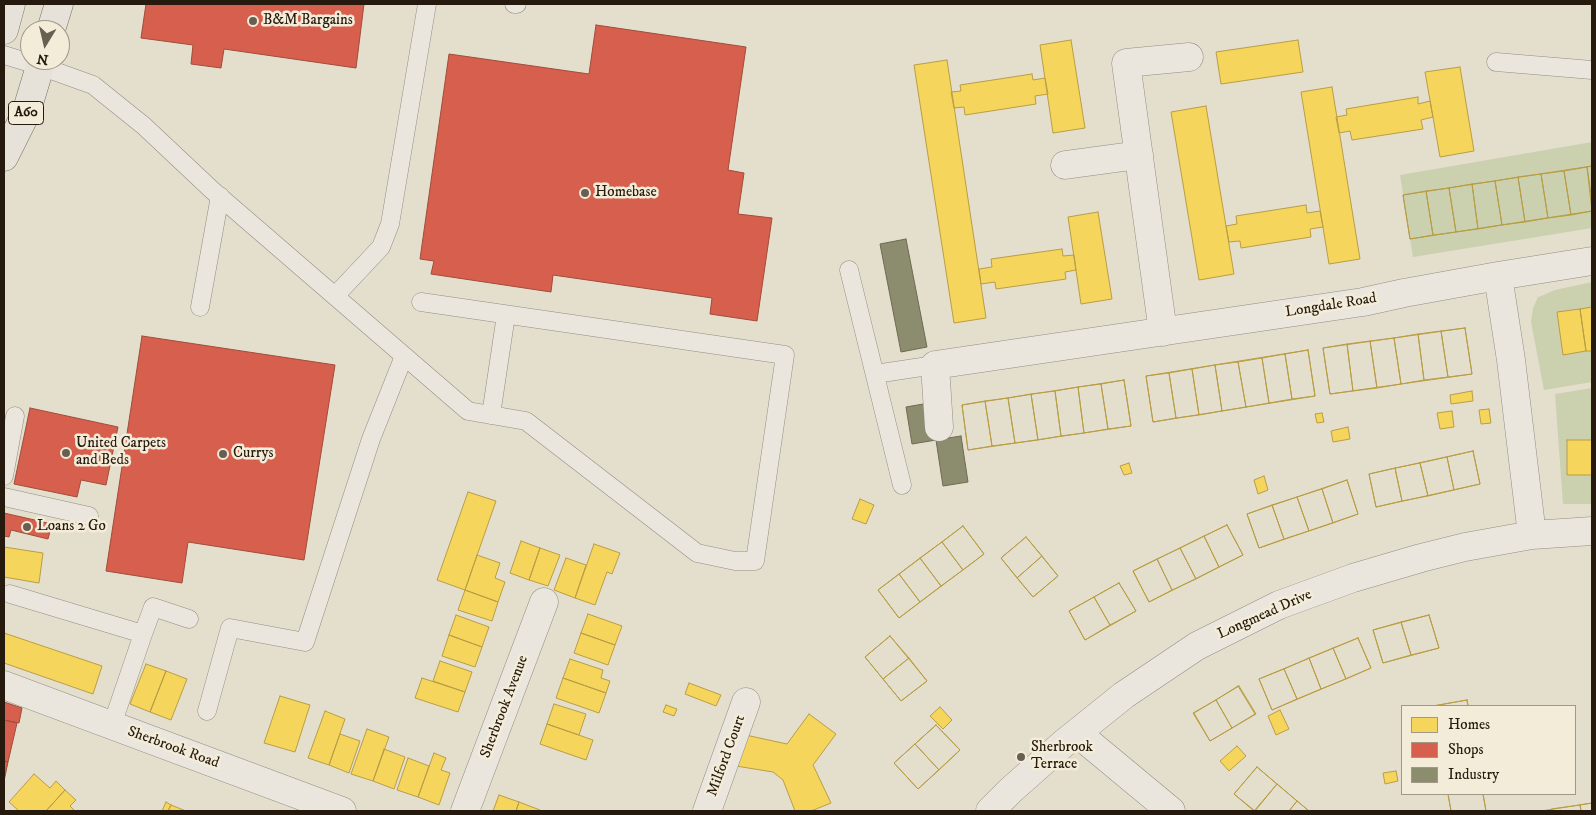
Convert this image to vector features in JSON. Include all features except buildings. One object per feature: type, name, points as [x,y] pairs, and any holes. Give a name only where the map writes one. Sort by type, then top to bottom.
[{"type":"highway","points":[[4,30],[12,4]]},
{"type":"highway","points":[[54,20],[59,4]]},
{"type":"highway","name":"A60","points":[[4,157],[26,114],[39,70]]},
{"type":"street","points":[[1163,332],[1126,63],[1189,56]]},
{"type":"street","points":[[1065,165],[1139,155]]},
{"type":"street","name":"Longdale Road","points":[[935,365],[1362,302],[1498,276],[1592,261]]},
{"type":"street","points":[[1498,276],[1511,360],[1532,535]]},
{"type":"street","points":[[935,365],[939,427]]},
{"type":"street","name":"Longmead Drive","points":[[990,811],[1011,790],[1124,695],[1197,646],[1279,605],[1353,578],[1465,547],[1532,535],[1592,531]]},
{"type":"street","name":"Sherbrook Avenue","points":[[465,811],[544,602]]},
{"type":"street","name":"Sherbrook Road","points":[[4,685],[342,811]]},
{"type":"street","name":"Milford Court","points":[[707,811],[746,702]]},
{"type":"street","points":[[1077,733],[1171,811]]},
{"type":"lane","points":[[335,296],[382,247],[390,224],[427,4]]},
{"type":"lane","points":[[4,55],[20,58]]},
{"type":"lane","points":[[1496,62],[1592,70]]},
{"type":"lane","points":[[58,70],[93,85],[144,126],[220,196],[468,411],[526,421],[697,553],[735,562],[755,561],[784,355],[420,302]]},
{"type":"lane","points":[[200,307],[220,196]]},
{"type":"lane","points":[[849,270],[902,485]]},
{"type":"lane","points":[[491,415],[506,315]]},
{"type":"lane","points":[[207,711],[230,628],[305,642],[371,439],[404,356]]},
{"type":"lane","points":[[874,374],[935,365]]},
{"type":"lane","points":[[4,476],[15,416]]},
{"type":"lane","points":[[4,497],[89,516]]},
{"type":"lane","points":[[10,594],[143,634]]},
{"type":"lane","points":[[112,726],[153,607],[189,619]]},
{"type":"green space","points":[[1592,142],[1592,228],[1413,257],[1400,175]]},
{"type":"green space","points":[[1592,282],[1592,382],[1544,390],[1531,322],[1533,308],[1538,297],[1555,290]]},
{"type":"green space","points":[[1592,388],[1592,504],[1563,504],[1555,394]]},
{"type":"place","name":"B&M Bargains","points":[[253,21]]},
{"type":"place","name":"Homebase","points":[[585,193]]},
{"type":"place","name":"United Carpets and Beds","points":[[66,453]]},
{"type":"place","name":"Currys","points":[[223,454]]},
{"type":"place","name":"Loans 2 Go","points":[[27,527]]},
{"type":"place","name":"Sherbrook Terrace","points":[[1021,757]]}]
